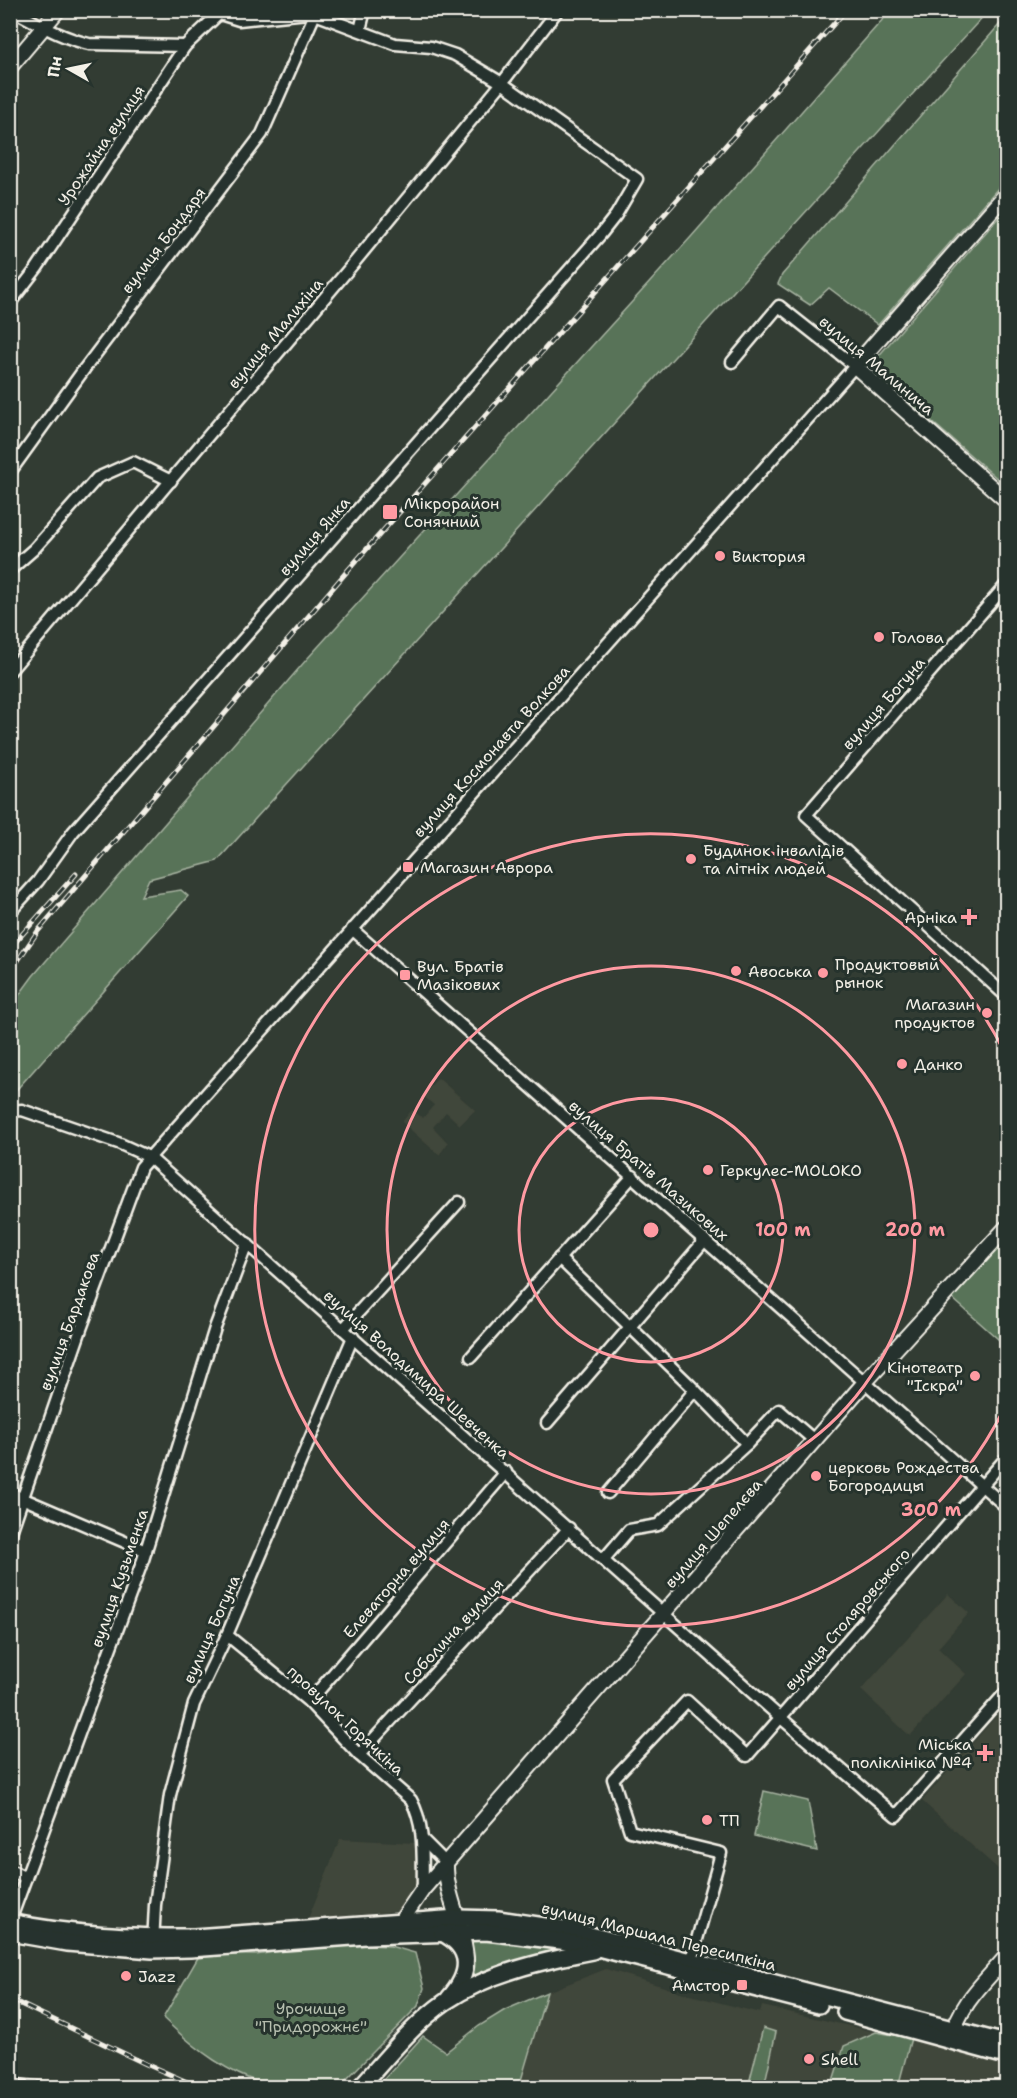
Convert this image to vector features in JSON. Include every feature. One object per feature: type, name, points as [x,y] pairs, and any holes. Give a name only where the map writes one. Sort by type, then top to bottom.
[{"type":"main road","name":"вулиця Маршала Пересипкіна","points":[[10,1921],[153,1944],[194,1937],[400,1921],[461,1925],[532,1923],[620,1942],[691,1961],[952,2035],[1006,2056]]},
{"type":"main road","name":"вулиця Маршала Пересипкіна","points":[[10,1933],[84,1945],[153,1944],[201,1948],[442,1933],[461,1925],[602,1949],[870,2018],[952,2035],[1006,2043]]},
{"type":"main road","points":[[359,2088],[409,2033],[446,2002],[459,1986],[466,1959],[455,1940],[442,1933]]},
{"type":"main road","points":[[446,2002],[507,1972],[602,1949]]},
{"type":"street","points":[[12,10],[57,35],[89,44],[184,46]]},
{"type":"street","points":[[10,67],[58,10]]},
{"type":"street","points":[[221,12],[239,20],[337,10]]},
{"type":"street","points":[[360,30],[365,10]]},
{"type":"street","name":"вулиця Малихіна","points":[[10,672],[502,83],[558,10]]},
{"type":"street","name":"Урожайна вулиця","points":[[10,303],[37,268],[184,46],[221,12]]},
{"type":"street","points":[[315,14],[395,44],[444,50],[502,83]]},
{"type":"street","name":"вулиця Бондаря","points":[[10,472],[85,368],[262,134],[315,14]]},
{"type":"street","name":"вулиця Янка","points":[[10,912],[38,881],[73,832],[602,234],[638,179],[502,83]]},
{"type":"street","points":[[855,366],[1006,194]]},
{"type":"street","name":"вулиця Малинича","points":[[732,362],[779,306],[855,366],[1006,500]]},
{"type":"street","name":"вулиця Космонавта Волкова","points":[[149,1157],[855,366]]},
{"type":"street","points":[[10,570],[34,549],[97,478],[133,462],[171,481]]},
{"type":"street","name":"вулиця Богуна","points":[[1006,585],[806,815],[1006,996]]},
{"type":"street","name":"вулиця Братів Мазикових","points":[[352,929],[1006,1507]]},
{"type":"street","name":"вулиця Володимира Шевченка","points":[[10,1111],[22,1110],[118,1143],[149,1157],[781,1718],[896,1816],[1006,1692]]},
{"type":"street","name":"вулиця Бардакова","points":[[10,1535],[132,1188],[141,1167],[149,1157]]},
{"type":"street","points":[[471,1357],[633,1176]]},
{"type":"street","points":[[344,1328],[459,1202]]},
{"type":"street","name":"вулиця Шепелєва","points":[[400,1921],[423,1889],[866,1381],[1006,1228]]},
{"type":"street","points":[[548,1423],[705,1240]]},
{"type":"street","name":"вулиця Кузьменка","points":[[10,1921],[146,1551],[215,1328],[247,1243]]},
{"type":"street","points":[[559,1258],[695,1390],[747,1444]]},
{"type":"street","name":"вулиця Богуна","points":[[153,1944],[155,1905],[170,1795],[194,1704],[227,1635],[353,1337]]},
{"type":"street","points":[[608,1493],[695,1390]]},
{"type":"street","points":[[604,1559],[630,1530],[658,1525],[747,1444],[779,1410],[815,1441]]},
{"type":"street","name":"вулиця Столяровського","points":[[691,1961],[721,1853],[630,1831],[613,1779],[687,1701],[747,1756],[1006,1458]]},
{"type":"street","name":"Елеваторна вулиця","points":[[309,1702],[506,1472]]},
{"type":"street","points":[[10,1493],[146,1551]]},
{"type":"street","name":"Соболина вулиця","points":[[359,1755],[569,1528]]},
{"type":"street","name":"провулок Горячкіна","points":[[227,1635],[309,1702],[359,1755],[411,1800],[416,1808],[423,1840],[423,1889]]},
{"type":"street","points":[[423,1840],[446,1863],[448,1888],[461,1925],[466,1959]]},
{"type":"street","points":[[10,1870],[26,1878]]},
{"type":"street","points":[[952,2035],[960,2012],[967,2001],[1006,1957]]},
{"type":"shaded area","points":[[438,1078],[475,1110],[460,1125],[446,1112],[433,1127],[448,1143],[439,1155],[402,1122],[412,1110],[423,1118],[434,1105],[422,1095]]},
{"type":"shaded area","points":[[948,1594],[969,1613],[938,1648],[966,1674],[910,1736],[861,1690]]},
{"type":"shaded area","name":"Міська поліклініка №4","points":[[1006,1705],[1006,1876],[922,1801]]},
{"type":"shaded area","points":[[340,1839],[415,1843],[426,1876],[400,1911],[308,1919]]},
{"type":"shaded area","points":[[606,1969],[690,1995],[760,2013],[762,2006],[876,2032],[844,2046],[831,2087],[764,2087],[776,2033],[763,2028],[748,2087],[519,2088],[547,1992]]},
{"type":"shaded area","points":[[911,2038],[1006,2063],[1006,2087],[898,2088]]},
{"type":"green space","points":[[891,10],[988,11],[217,861],[149,879],[141,896],[181,890],[188,896],[11,1096],[11,1006],[33,976],[307,659],[691,237]]},
{"type":"green space","points":[[1006,17],[1006,179],[878,325],[829,288],[810,305],[778,284],[782,275]]},
{"type":"green space","points":[[1006,209],[1006,486],[869,367]]},
{"type":"green space","points":[[1006,1237],[1006,1346],[952,1298]]},
{"type":"green space","points":[[764,1791],[808,1801],[817,1851],[754,1836]]},
{"type":"green space","points":[[470,1941],[522,1942],[570,1950],[468,1983],[472,1956]]},
{"type":"green space","name":"Урочище \"Придорожнє\"","points":[[390,1946],[415,1953],[424,1988],[418,2006],[339,2087],[289,2089],[258,2082],[214,2060],[163,2018],[200,1954],[256,1955],[292,1949]]},
{"type":"green space","name":"Урочище \"Придорожнє\"","points":[[547,1992],[519,2087],[377,2087],[423,2036],[446,2052],[479,2026],[505,2010]]},
{"type":"green space","points":[[763,2028],[776,2032],[764,2087],[748,2087]]},
{"type":"green space","points":[[876,2032],[911,2038],[898,2087],[831,2087],[844,2046]]},
{"type":"railway","points":[[10,972],[38,931],[349,569],[846,10]]},
{"type":"railway","points":[[10,948],[76,874]]},
{"type":"railway","points":[[10,1999],[201,2088]]},
{"type":"railway","points":[[10,2079],[85,2088]]},
{"type":"place","name":"Мікрорайон Сонячний","points":[[390,512]]},
{"type":"place","name":"Виктория","points":[[720,556]]},
{"type":"place","name":"Голова","points":[[879,637]]},
{"type":"place","name":"Будинок інвалідів та літніх людей","points":[[691,859]]},
{"type":"place","name":"Магазин Аврора","points":[[408,867]]},
{"type":"place","name":"Арніка","points":[[969,917]]},
{"type":"place","name":"Авоська","points":[[736,971]]},
{"type":"place","name":"Продуктовый рынок","points":[[823,973]]},
{"type":"place","name":"Вул. Братів Мазікових","points":[[405,975]]},
{"type":"place","name":"Магазин продуктов","points":[[987,1013]]},
{"type":"place","name":"Данко","points":[[902,1064]]},
{"type":"place","name":"Геркулес-MOLOKO","points":[[708,1170]]},
{"type":"place","name":"Кінотеатр \"Іскра\"","points":[[975,1376]]},
{"type":"place","name":"церковь Рождества Богородицы","points":[[816,1476]]},
{"type":"place","name":"Міська поліклініка №4","points":[[985,1753]]},
{"type":"place","name":"ТП","points":[[707,1820]]},
{"type":"place","name":"Jazz","points":[[126,1976]]},
{"type":"place","name":"Амстор","points":[[742,1985]]},
{"type":"place","name":"Shell","points":[[809,2059]]}]
